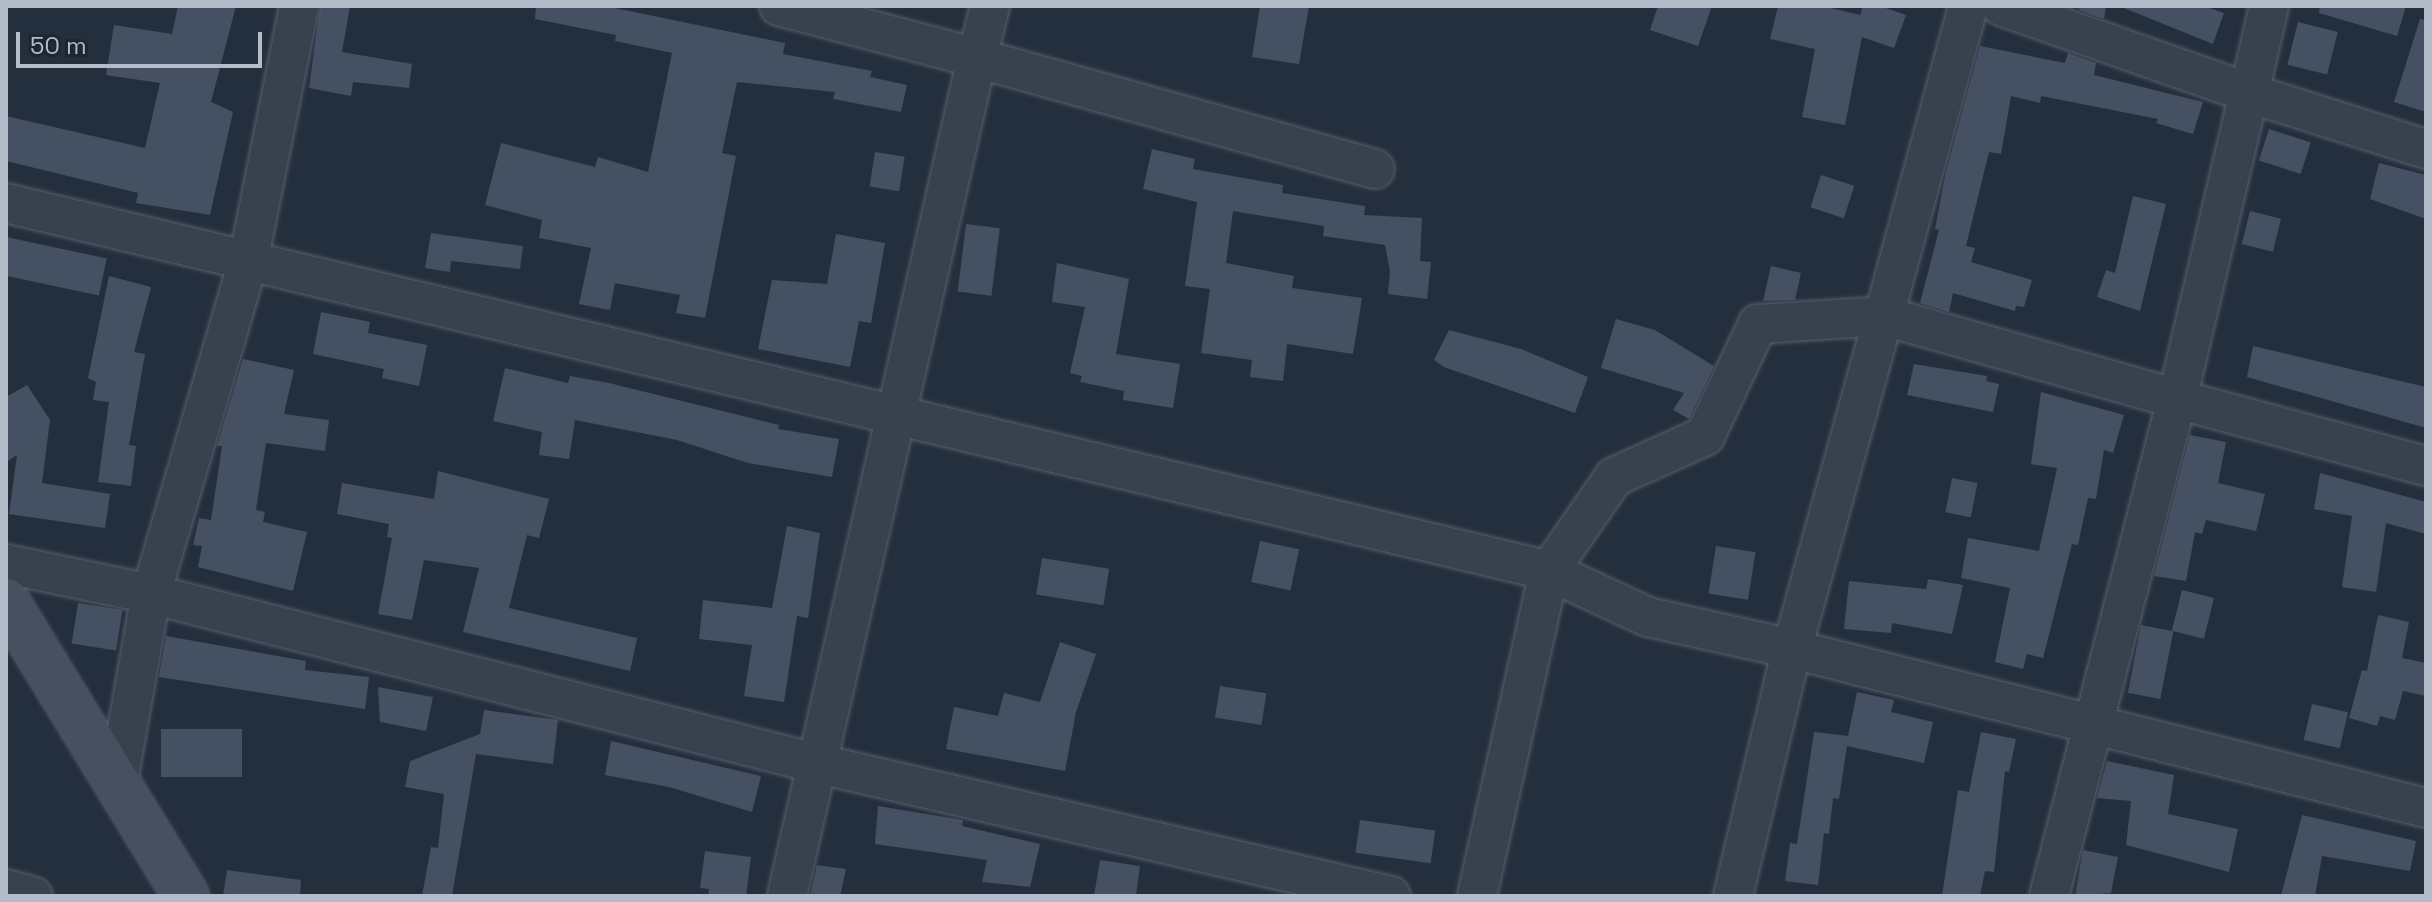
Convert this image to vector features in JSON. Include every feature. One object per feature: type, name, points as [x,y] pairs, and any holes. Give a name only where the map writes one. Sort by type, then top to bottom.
[{"type":"main road","points":[[6,601],[186,896]]},
{"type":"street","points":[[117,787],[151,594],[248,262],[299,6]]},
{"type":"street","points":[[779,6],[1375,169]]},
{"type":"street","points":[[787,896],[990,6]]},
{"type":"street","points":[[1733,896],[1792,649],[1968,6]]},
{"type":"street","points":[[2001,6],[2249,93],[2426,149]]},
{"type":"street","points":[[2049,896],[2177,399],[2269,6]]},
{"type":"street","points":[[6,203],[1549,571],[1648,617],[1792,649],[2426,808]]},
{"type":"street","points":[[1477,896],[1549,571],[1614,477],[1705,436],[1758,324],[1884,316],[2426,466]]},
{"type":"street","points":[[6,564],[151,594],[815,763],[1391,896]]},
{"type":"street","points":[[6,889],[33,896]]},
{"type":"building","points":[[178,6],[236,6],[211,102],[233,112],[210,215],[136,203],[138,193],[6,161],[6,116],[145,148],[160,83],[106,75],[114,25],[172,34]]},
{"type":"building","points":[[320,6],[350,6],[342,52],[412,64],[409,88],[353,82],[351,96],[309,88]]},
{"type":"building","points":[[536,6],[605,6],[785,43],[783,54],[872,71],[870,77],[907,85],[901,112],[833,99],[835,92],[737,82],[722,153],[736,156],[705,318],[676,313],[680,295],[615,283],[610,310],[579,304],[591,248],[539,238],[542,220],[485,205],[501,143],[595,167],[598,157],[648,172],[672,53],[615,41],[616,35],[535,19]]},
{"type":"building","points":[[1260,6],[1309,6],[1299,64],[1252,57]]},
{"type":"building","points":[[1658,6],[1712,6],[1698,46],[1650,30]]},
{"type":"building","points":[[1778,6],[1822,6],[1860,15],[1863,6],[1880,6],[1906,15],[1894,48],[1862,37],[1845,125],[1802,117],[1815,49],[1770,39]]},
{"type":"building","points":[[2080,6],[2106,6],[2104,19],[2079,10]]},
{"type":"building","points":[[2119,6],[2203,6],[2224,13],[2213,44]]},
{"type":"building","points":[[2320,6],[2406,6],[2397,36],[2319,13]]},
{"type":"building","points":[[2420,19],[2426,20],[2426,112],[2394,102]]},
{"type":"building","points":[[2298,22],[2338,32],[2327,75],[2287,65]]},
{"type":"building","points":[[1980,46],[2065,63],[2068,53],[2096,63],[2094,75],[2203,102],[2193,134],[2156,123],[2158,119],[2041,96],[2040,103],[2011,96],[2001,154],[1989,152],[1966,246],[1975,248],[1971,262],[2032,280],[2024,307],[2016,306],[2015,311],[1953,293],[1949,312],[1920,303],[1939,230],[1935,229],[1945,176]]},
{"type":"building","points":[[2269,129],[2311,143],[2301,174],[2259,160]]},
{"type":"building","points":[[1152,149],[1195,159],[1193,169],[1283,185],[1282,193],[1365,206],[1364,215],[1422,218],[1420,261],[1431,262],[1427,299],[1388,294],[1390,271],[1385,245],[1323,236],[1324,226],[1233,211],[1226,263],[1294,276],[1292,288],[1362,298],[1353,354],[1287,344],[1283,381],[1250,377],[1252,360],[1201,353],[1210,289],[1185,286],[1197,202],[1143,189]]},
{"type":"building","points":[[875,152],[905,157],[899,191],[870,187]]},
{"type":"building","points":[[2379,163],[2426,175],[2426,219],[2370,199]]},
{"type":"building","points":[[1821,175],[1854,186],[1844,218],[1810,207]]},
{"type":"building","points":[[2133,196],[2166,204],[2140,311],[2097,297],[2106,270],[2115,273]]},
{"type":"building","points":[[2250,211],[2281,219],[2273,252],[2242,244]]},
{"type":"building","points":[[966,224],[1000,228],[991,296],[958,291]]},
{"type":"building","points":[[431,233],[523,246],[520,269],[451,261],[450,272],[425,268]]},
{"type":"building","points":[[836,234],[885,243],[871,323],[859,321],[850,367],[758,349],[772,280],[827,284]]},
{"type":"building","points":[[6,237],[107,258],[99,296],[6,276]]},
{"type":"building","points":[[1057,263],[1129,279],[1116,354],[1180,364],[1173,408],[1123,400],[1124,391],[1080,382],[1082,376],[1070,373],[1085,307],[1052,302]]},
{"type":"building","points":[[1771,266],[1801,273],[1795,300],[1763,301]]},
{"type":"building","points":[[109,276],[151,287],[134,352],[145,354],[129,445],[136,446],[131,486],[98,482],[109,402],[93,400],[96,382],[88,378]]},
{"type":"building","points":[[321,312],[370,322],[368,333],[427,345],[419,386],[382,378],[384,369],[313,354]]},
{"type":"building","points":[[1616,319],[1655,330],[1714,366],[1689,419],[1673,410],[1684,393],[1601,368]]},
{"type":"building","points":[[1449,330],[1521,349],[1588,377],[1575,413],[1444,367],[1434,360]]},
{"type":"building","points":[[2253,346],[2426,387],[2426,428],[2247,377]]},
{"type":"building","points":[[243,359],[294,370],[284,414],[329,420],[325,451],[266,443],[256,510],[265,512],[263,522],[307,532],[293,591],[198,567],[202,546],[193,545],[199,518],[211,520],[222,446],[217,446]]},
{"type":"building","points":[[1914,364],[1987,376],[1986,381],[1999,384],[1993,412],[1907,395]]},
{"type":"building","points":[[505,368],[568,383],[570,376],[609,383],[779,425],[778,429],[839,439],[832,477],[748,463],[677,440],[575,420],[569,459],[539,455],[542,432],[493,421]]},
{"type":"building","points":[[27,385],[50,420],[42,483],[110,494],[105,528],[9,514],[17,455],[6,462],[6,397]]},
{"type":"building","points":[[2041,392],[2124,415],[2113,453],[2104,450],[2096,499],[2088,498],[2078,545],[2072,544],[2043,658],[2027,654],[2023,669],[1995,662],[2010,588],[1961,578],[1968,538],[2039,551],[2057,468],[2031,464]]},
{"type":"building","points":[[2190,435],[2226,442],[2218,483],[2265,494],[2256,531],[2206,520],[2202,534],[2195,532],[2186,581],[2154,576]]},
{"type":"building","points":[[438,471],[549,499],[539,538],[527,535],[509,608],[637,638],[630,671],[463,632],[479,568],[424,560],[412,620],[378,614],[392,538],[387,537],[389,524],[337,514],[342,483],[434,499]]},
{"type":"building","points":[[2320,473],[2426,502],[2426,534],[2386,523],[2376,592],[2342,587],[2352,516],[2314,509]]},
{"type":"building","points":[[1952,478],[1978,483],[1971,517],[1945,512]]},
{"type":"building","points":[[787,526],[820,533],[808,618],[797,616],[784,702],[744,696],[752,645],[699,639],[703,600],[772,608]]},
{"type":"building","points":[[1260,541],[1299,549],[1290,590],[1251,582]]},
{"type":"building","points":[[1716,546],[1756,552],[1748,600],[1708,593]]},
{"type":"building","points":[[1042,558],[1109,569],[1103,605],[1036,595]]},
{"type":"building","points":[[1928,579],[1963,585],[1952,634],[1892,623],[1891,633],[1844,629],[1849,581],[1926,589]]},
{"type":"building","points":[[2182,590],[2214,598],[2204,639],[2172,631]]},
{"type":"building","points":[[78,603],[122,610],[116,651],[72,643]]},
{"type":"building","points":[[2378,615],[2409,622],[2402,658],[2426,663],[2426,696],[2403,691],[2395,720],[2380,716],[2377,726],[2349,718],[2362,670],[2367,671]]},
{"type":"building","points":[[2141,625],[2173,631],[2160,699],[2128,693]]},
{"type":"building","points":[[166,636],[306,661],[305,670],[369,677],[365,709],[159,677]]},
{"type":"building","points":[[1060,642],[1096,654],[1076,712],[1065,771],[946,749],[954,707],[998,716],[1004,693],[1040,702]]},
{"type":"building","points":[[1220,686],[1266,693],[1261,725],[1215,718]]},
{"type":"building","points":[[378,687],[433,697],[426,731],[380,722]]},
{"type":"building","points":[[1857,692],[1894,700],[1891,712],[1933,722],[1924,763],[1847,746],[1839,799],[1833,798],[1829,834],[1824,833],[1818,885],[1785,881],[1790,843],[1797,844],[1814,732],[1848,736]]},
{"type":"building","points":[[2312,704],[2348,712],[2340,748],[2304,740]]},
{"type":"building","points":[[484,710],[558,720],[553,764],[476,754],[452,896],[422,896],[431,847],[438,848],[444,794],[405,787],[410,761],[480,734]]},
{"type":"building","points":[[161,729],[242,729],[242,777],[161,777]]},
{"type":"building","points":[[1981,732],[2016,739],[2009,772],[2005,771],[1994,872],[1985,871],[1980,896],[1942,896],[1958,790],[1969,792]]},
{"type":"building","points":[[611,741],[761,776],[752,812],[669,787],[605,775]]},
{"type":"building","points":[[2107,761],[2174,775],[2168,814],[2238,829],[2229,872],[2126,845],[2131,801],[2097,798]]},
{"type":"building","points":[[878,806],[963,820],[962,826],[1040,844],[1030,887],[982,882],[987,860],[875,844]]},
{"type":"building","points":[[2302,815],[2416,841],[2410,871],[2322,856],[2315,896],[2281,896]]},
{"type":"building","points":[[1360,820],[1435,831],[1431,863],[1355,853]]},
{"type":"building","points":[[2083,850],[2118,857],[2111,893],[2075,896]]},
{"type":"building","points":[[705,851],[751,857],[746,896],[708,896],[709,889],[700,888]]},
{"type":"building","points":[[1100,860],[1140,866],[1136,896],[1094,896]]},
{"type":"building","points":[[817,865],[846,869],[840,896],[810,896]]},
{"type":"building","points":[[227,870],[301,880],[300,896],[223,896]]}]
